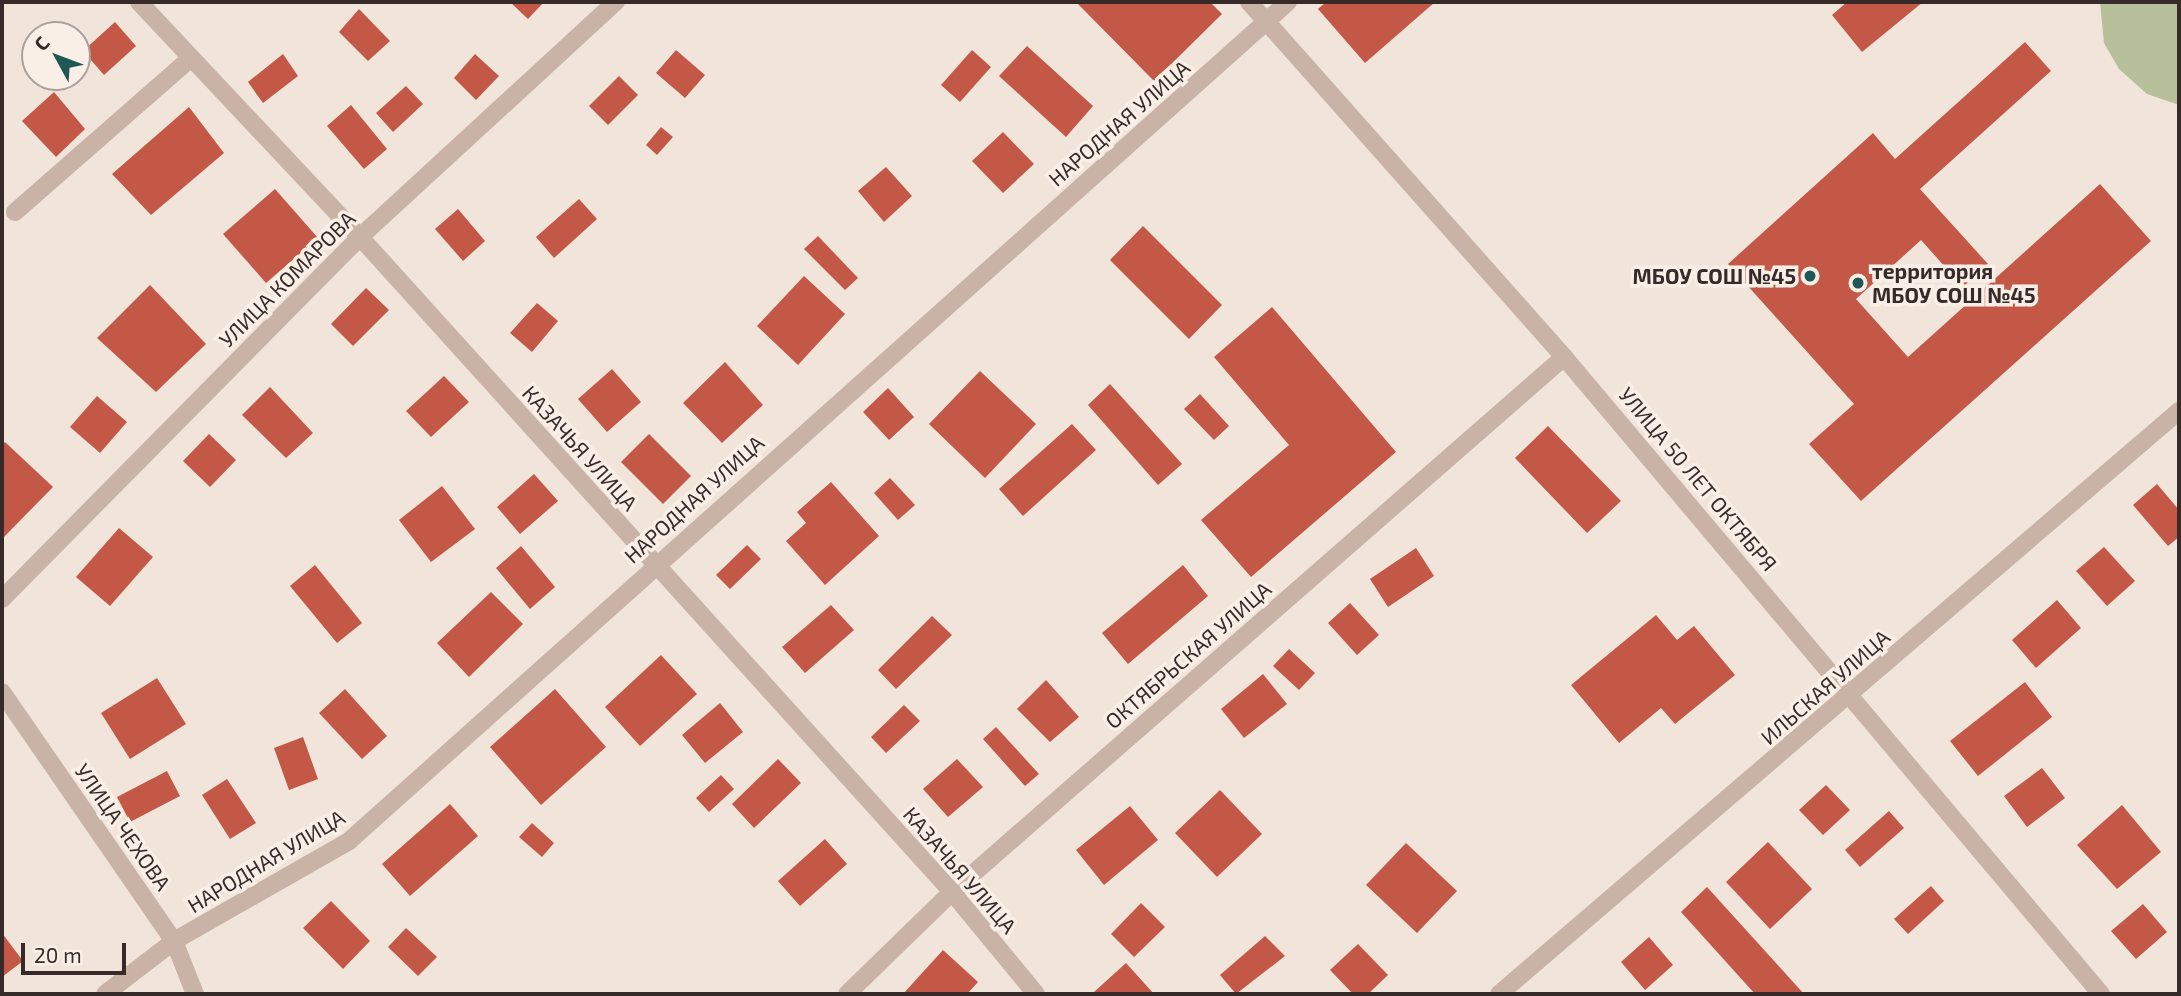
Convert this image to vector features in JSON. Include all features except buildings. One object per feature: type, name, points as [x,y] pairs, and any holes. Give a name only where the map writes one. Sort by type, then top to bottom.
[{"type":"street","name":"КАЗАЧЬЯ УЛИЦА","points":[[139,2],[360,237],[653,565],[952,892],[1036,994]]},
{"type":"street","name":"УЛИЦА КОМАРОВА","points":[[2,599],[360,237],[616,2]]},
{"type":"street","name":"УЛИЦА 50 ЛЕТ ОКТЯБРЯ","points":[[1249,2],[1564,356],[2101,994]]},
{"type":"street","name":"НАРОДНАЯ УЛИЦА","points":[[105,994],[174,941],[349,841],[653,565],[1289,2]]},
{"type":"street","points":[[15,212],[191,58]]},
{"type":"street","name":"ОКТЯБРЬСКАЯ УЛИЦА","points":[[847,994],[952,892],[1564,356]]},
{"type":"street","name":"ИЛЬСКАЯ УЛИЦА","points":[[1499,994],[1852,695],[2179,411]]},
{"type":"street","name":"УЛИЦА ЧЕХОВА","points":[[2,692],[174,941],[195,994]]},
{"type":"green space","points":[[2100,2],[2179,2],[2179,105],[2147,94],[2119,69],[2104,43]]},
{"type":"place","name":"МБОУ СОШ №45","points":[[1810,276]]},
{"type":"place","name":"территория МБОУ СОШ №45","points":[[1858,283]]}]
